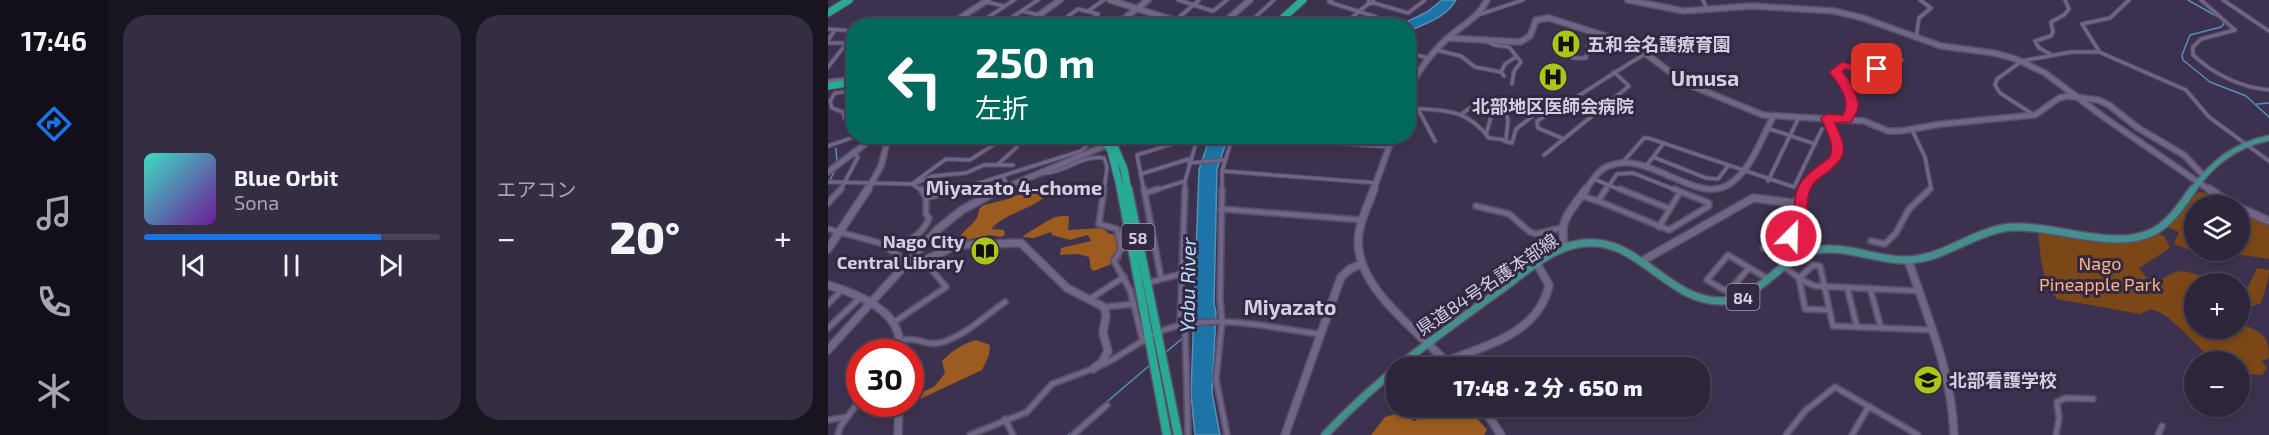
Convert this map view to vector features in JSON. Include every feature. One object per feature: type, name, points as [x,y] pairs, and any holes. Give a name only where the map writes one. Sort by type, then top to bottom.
[{"type":"highway","points":[[828,13],[849,0]]},
{"type":"highway","points":[[1283,18],[1303,0]]},
{"type":"highway","points":[[1289,18],[1308,0]]},
{"type":"highway","points":[[828,88],[846,84]]},
{"type":"highway","name":"58","points":[[1112,144],[1167,435]]},
{"type":"highway","name":"58","points":[[1112,144],[1124,169],[1147,283],[1150,337],[1180,428]]},
{"type":"main road","name":"県道84号名護本部線","points":[[1325,435],[1376,382],[1428,341],[1537,264],[1565,247],[1583,243],[1607,244],[1624,249],[1677,290],[1701,299],[1724,301],[1742,297],[1796,256],[1822,250],[1908,260],[1932,257],[1988,232],[2009,228],[2040,228],[2111,238],[2137,237],[2158,229],[2219,160],[2246,144],[2269,138]]},
{"type":"street","points":[[987,18],[1014,0]]},
{"type":"street","points":[[1011,18],[1038,0]]},
{"type":"street","points":[[1035,18],[1060,0]]},
{"type":"street","points":[[1088,11],[1104,0]]},
{"type":"street","points":[[1110,0],[1166,18]]},
{"type":"street","points":[[1125,18],[1148,0]]},
{"type":"street","points":[[1178,0],[1213,11],[1227,0]]},
{"type":"street","points":[[1178,18],[1199,0]]},
{"type":"street","points":[[1231,17],[1250,0]]},
{"type":"street","points":[[1254,18],[1274,0]]},
{"type":"street","points":[[1332,0],[1329,2],[1376,17]]},
{"type":"street","points":[[1417,0],[1423,1]]},
{"type":"street","points":[[1416,78],[1428,58],[1448,38],[1477,15],[1487,0]]},
{"type":"street","points":[[1477,15],[1523,0]]},
{"type":"street","points":[[1628,0],[1676,10],[1763,6],[1844,13],[1951,48],[1994,53],[2022,61],[2045,73],[2218,195]]},
{"type":"street","points":[[1703,0],[1707,10]]},
{"type":"street","points":[[1759,0],[1763,6]]},
{"type":"street","points":[[1916,38],[1918,18],[1930,8],[1920,0]]},
{"type":"street","points":[[2052,55],[2039,48],[2035,40],[2051,36],[2053,32],[2051,22],[2064,15],[2069,9],[2065,0]]},
{"type":"street","points":[[2099,52],[2082,24],[2108,20],[2129,0]]},
{"type":"street","points":[[2201,0],[2235,30],[2196,41],[2193,55],[2217,74],[2238,85],[2269,90]]},
{"type":"street","points":[[2223,0],[2269,31]]},
{"type":"street","points":[[960,18],[987,1],[1005,6]]},
{"type":"street","points":[[1351,18],[1369,1],[1408,13],[1423,1]]},
{"type":"street","points":[[1066,18],[1078,9],[1098,14],[1093,18]]},
{"type":"street","points":[[1022,11],[1039,15]]},
{"type":"street","points":[[1448,38],[1526,41],[1532,35],[1535,21],[1539,18],[1549,18],[1634,45],[1685,83],[1763,115],[1864,121],[1888,131],[2035,115],[2059,98],[2078,97],[2098,100],[2109,105],[2138,128],[2184,155],[2201,173]]},
{"type":"street","points":[[828,29],[846,31]]},
{"type":"street","points":[[836,30],[828,41],[846,43]]},
{"type":"street","points":[[1573,58],[1586,58],[1589,42],[1603,35]]},
{"type":"street","points":[[1485,40],[1494,45],[1509,46],[1521,62],[1514,71],[1512,84]]},
{"type":"street","points":[[828,67],[846,43]]},
{"type":"street","points":[[1436,50],[1461,56],[1474,67],[1503,74],[1505,64],[1516,57]]},
{"type":"street","points":[[2035,115],[2000,93],[1995,86],[1997,79],[2022,61],[2070,52],[2099,52],[2186,90],[2210,117],[2269,161]]},
{"type":"street","points":[[1564,139],[1538,128],[1537,121],[1544,115],[1578,98],[1614,72],[1646,53]]},
{"type":"street","points":[[1416,55],[1428,58]]},
{"type":"street","points":[[1846,119],[1853,105],[1843,79],[1834,72],[1837,68],[1849,65],[1873,71],[1885,59],[1902,60]]},
{"type":"street","points":[[1544,155],[1629,86],[1614,72]]},
{"type":"street","points":[[828,81],[844,79],[846,77]]},
{"type":"street","points":[[846,92],[835,93],[830,101],[832,108],[843,112],[846,119]]},
{"type":"street","points":[[1463,113],[1482,100],[1495,99],[1504,102],[1509,124],[1507,139],[1504,141]]},
{"type":"street","points":[[1482,100],[1491,117],[1486,134]]},
{"type":"street","points":[[1418,109],[1463,113],[1475,120],[1489,138],[1512,143],[1516,129],[1538,112]]},
{"type":"street","points":[[1418,109],[1435,141]]},
{"type":"street","points":[[1623,162],[1646,166],[1696,186],[1709,188],[1733,184],[1744,172],[1773,117]]},
{"type":"street","points":[[1768,181],[1799,117]]},
{"type":"street","points":[[1763,248],[1795,234],[1802,225],[1800,200],[1810,178],[1835,160],[1838,144],[1827,118]]},
{"type":"street","points":[[1767,128],[1815,144]]},
{"type":"street","points":[[1565,247],[1561,228],[1582,195],[1604,169],[1623,162],[1644,138],[1664,143],[1768,181],[1794,187],[1822,129]]},
{"type":"street","points":[[1871,241],[1885,244],[1893,238],[1904,221],[1906,213],[1931,188],[1920,140],[1912,129]]},
{"type":"street","points":[[829,147],[846,140]]},
{"type":"street","points":[[1646,166],[1664,143]]},
{"type":"street","points":[[828,172],[865,144]]},
{"type":"street","points":[[828,249],[870,184],[887,149],[885,144]]},
{"type":"street","points":[[912,184],[946,159],[970,160],[995,144]]},
{"type":"street","points":[[828,350],[954,216],[978,199],[1038,173],[1082,151],[1090,144]]},
{"type":"street","points":[[926,198],[1058,162],[1103,144]]},
{"type":"street","points":[[1161,278],[1137,155],[1172,144]]},
{"type":"street","points":[[1188,435],[1180,428],[1185,324],[1182,254],[1185,181],[1195,144]]},
{"type":"street","points":[[1227,435],[1216,379],[1222,322],[1220,299],[1222,171],[1223,160],[1230,144]]},
{"type":"street","points":[[1347,144],[1389,147]]},
{"type":"street","points":[[1390,144],[1363,220],[1358,241],[1361,264],[1377,289],[1443,357]]},
{"type":"street","points":[[996,165],[1017,147]]},
{"type":"street","points":[[828,202],[844,183],[858,157],[854,153]]},
{"type":"street","points":[[1038,173],[1049,174],[1097,156],[1104,158],[1106,175],[1099,224],[1117,229],[1121,249],[1114,261],[1124,277],[1150,337]]},
{"type":"street","points":[[1653,157],[1712,179],[1722,176],[1728,166]]},
{"type":"street","points":[[1142,174],[1189,161],[1198,163],[1223,160]]},
{"type":"street","points":[[828,182],[912,184],[933,176],[959,174],[984,165],[1013,165]]},
{"type":"street","points":[[1222,171],[1377,183]]},
{"type":"street","points":[[1106,175],[1118,173]]},
{"type":"street","points":[[1582,195],[1669,230],[1710,206],[1633,173],[1617,174],[1598,201]]},
{"type":"street","points":[[1003,176],[1007,185]]},
{"type":"street","points":[[1594,179],[1670,209]]},
{"type":"street","points":[[1145,193],[1185,181]]},
{"type":"street","points":[[891,250],[925,229],[929,218],[926,214],[926,198],[920,188],[912,184]]},
{"type":"street","points":[[1659,227],[1680,192]]},
{"type":"street","points":[[1642,261],[1753,198],[1761,196],[1788,203],[1800,200]]},
{"type":"street","points":[[1788,203],[1800,216]]},
{"type":"street","points":[[1476,206],[1509,214],[1530,232],[1536,234],[1561,228]]},
{"type":"street","points":[[1221,209],[1363,220]]},
{"type":"street","points":[[2250,212],[2269,221]]},
{"type":"street","points":[[828,229],[880,243],[917,267],[928,265],[946,287],[892,323]]},
{"type":"street","points":[[911,263],[957,245],[1018,242],[1067,288],[1104,307],[1134,304]]},
{"type":"street","points":[[1749,268],[1730,290],[1724,290],[1707,280],[1728,255],[1768,279]]},
{"type":"street","points":[[1908,260],[1934,330],[1951,394],[1954,435]]},
{"type":"street","points":[[1285,435],[1341,277],[1350,268],[1361,264]]},
{"type":"street","points":[[1466,357],[1508,338],[1523,328],[1543,306],[1549,294],[1547,277],[1537,264]]},
{"type":"street","points":[[1799,278],[1813,265],[1820,266],[1833,326],[1934,330]]},
{"type":"street","points":[[1782,266],[1815,286],[1919,291]]},
{"type":"street","points":[[1147,283],[1184,273]]},
{"type":"street","points":[[1090,299],[1124,277]]},
{"type":"street","points":[[1799,278],[1805,309],[1829,310]]},
{"type":"street","points":[[828,285],[870,304],[892,323],[899,339]]},
{"type":"street","points":[[1846,287],[1857,327]]},
{"type":"street","points":[[1870,288],[1881,328]]},
{"type":"street","points":[[828,304],[843,290]]},
{"type":"street","points":[[828,328],[860,298]]},
{"type":"street","points":[[924,340],[931,343],[946,341],[1005,302]]},
{"type":"street","points":[[1093,369],[1102,362],[1107,351],[1103,333],[1106,316],[1104,307]]},
{"type":"street","points":[[969,435],[1032,409],[1052,384],[1120,358],[1150,337],[1185,324],[1216,321],[1321,334]]},
{"type":"street","points":[[905,339],[918,337],[922,339]]},
{"type":"street","points":[[1795,435],[1787,433],[1804,411],[1835,387],[1918,435]]},
{"type":"street","points":[[2056,435],[2059,418],[2057,402],[2066,398],[2093,399]]},
{"type":"street","points":[[1074,435],[1107,405]]},
{"type":"street","points":[[1852,435],[1869,406]]},
{"type":"street","points":[[828,420],[847,417]]},
{"type":"street","points":[[838,435],[847,417]]},
{"type":"street","points":[[898,417],[898,435]]},
{"type":"street","points":[[1489,417],[1501,435]]},
{"type":"street","points":[[1005,419],[1013,435]]},
{"type":"street","points":[[2158,435],[2162,426]]},
{"type":"green space","points":[[2198,192],[2209,195],[2195,195]]},
{"type":"green space","points":[[2184,208],[2184,248],[2174,244],[2179,232],[2167,227]]},
{"type":"green space","points":[[2250,217],[2269,225],[2269,259],[2250,256]]},
{"type":"green space","name":"Nago Pineapple Park","points":[[2041,231],[2137,240],[2158,233],[2165,237],[2170,248],[2139,268],[2147,278],[2146,287],[2175,272],[2191,273],[2184,273],[2184,333],[2163,314],[2156,311],[2148,310],[2140,314],[2057,299],[2048,284],[2043,268],[2038,233]]},
{"type":"green space","points":[[2257,268],[2269,270],[2261,303],[2250,307],[2250,283]]},
{"type":"green space","name":"Nago Pineapple Park","points":[[2250,328],[2266,339],[2269,358],[2262,361],[2267,368],[2262,375],[2250,374],[2250,351],[2202,350],[2190,339],[2250,339]]},
{"type":"shaded area","points":[[1036,187],[1039,194],[1048,194],[997,223],[991,229],[1004,230],[1005,235],[1001,237],[989,235],[958,242],[984,205],[1008,199]]},
{"type":"shaded area","points":[[1069,216],[1068,230],[1103,228],[1109,234],[1119,234],[1123,245],[1121,260],[1094,271],[1091,269],[1089,257],[1078,254],[1060,255],[1061,248],[1091,241],[1088,235],[1070,240],[1052,235],[1051,232],[1034,238],[1022,237],[1053,218]]},
{"type":"shaded area","points":[[976,340],[990,345],[989,355],[982,370],[924,397],[924,392],[935,386],[945,373],[942,361],[966,344]]},
{"type":"shaded area","points":[[1385,417],[1409,417],[1414,421],[1422,417],[1476,417],[1487,430],[1484,435],[1371,435]]},
{"type":"water","points":[[1442,0],[1456,0],[1441,16],[1416,28],[1415,18],[1427,12]]},
{"type":"water","points":[[1208,144],[1226,144],[1217,169],[1214,304],[1216,312],[1212,393],[1220,435],[1195,435],[1191,394],[1199,170]]},
{"type":"waterway","points":[[2188,0],[2218,17]]},
{"type":"waterway","points":[[2222,20],[2224,24],[2221,27],[2190,35],[2182,55],[2183,60],[2210,82],[2246,96],[2269,117]]},
{"type":"waterway","points":[[2257,104],[2269,103]]},
{"type":"waterway","points":[[836,148],[837,162]]},
{"type":"waterway","points":[[828,184],[835,170]]},
{"type":"waterway","name":"Yabu River","points":[[1165,353],[1184,337]]},
{"type":"waterway","points":[[1068,435],[1150,365]]},
{"type":"place","name":"五和会名護療育園","points":[[1566,44]]},
{"type":"place","name":"北部地区医師会病院","points":[[1553,77]]},
{"type":"place","name":"Nago City Central Library","points":[[985,251]]},
{"type":"place","name":"北部看護学校","points":[[1928,380]]},
{"type":"district","name":"Umusa","points":[[1705,77]]},
{"type":"district","name":"Miyazato 4-chome","points":[[1014,187]]},
{"type":"district","name":"Miyazato","points":[[1290,306]]},
{"type":"route","points":[[1791,236],[1802,225],[1800,216],[1802,202],[1800,200],[1805,185],[1810,178],[1835,160],[1838,153],[1838,144],[1827,118],[1846,119],[1852,110],[1853,105],[1843,79],[1834,72],[1842,65],[1868,71],[1877,69]]}]
